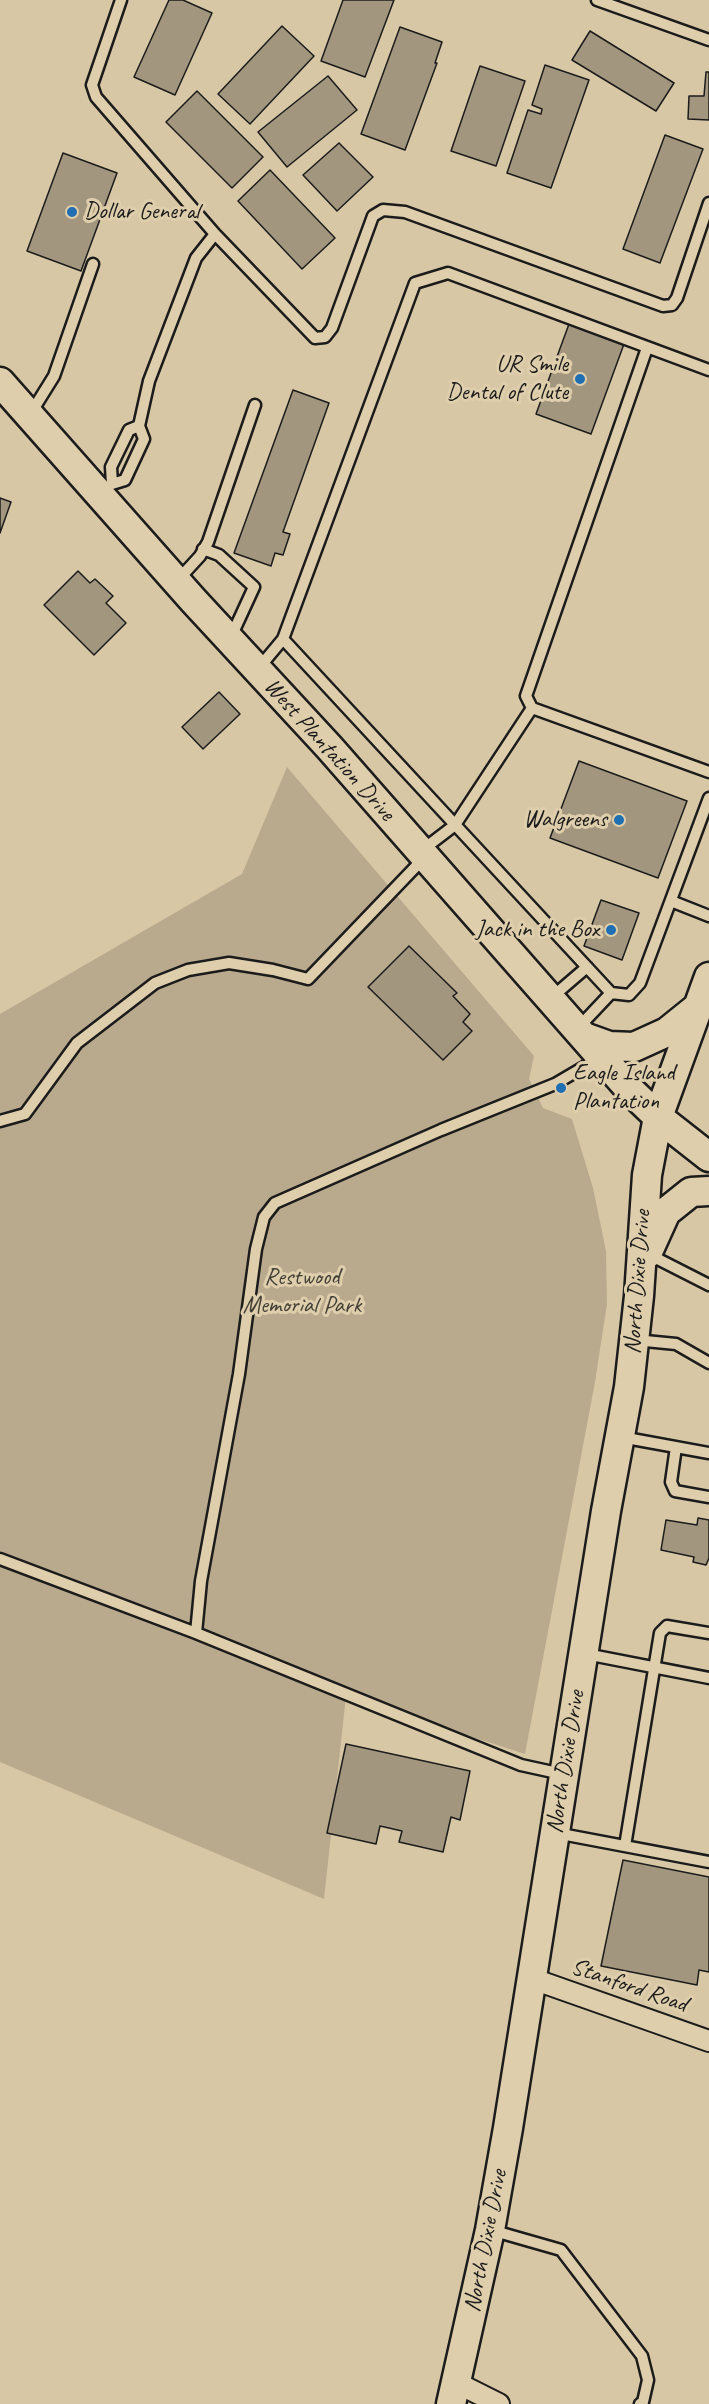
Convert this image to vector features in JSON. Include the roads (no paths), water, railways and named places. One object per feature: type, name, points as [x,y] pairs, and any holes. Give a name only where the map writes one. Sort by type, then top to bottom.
[{"type":"main road","name":"West Plantation Drive","points":[[0,382],[29,416],[107,491],[176,581],[423,854],[588,1041],[658,1117],[709,1157]]},
{"type":"main road","name":"North Dixie Drive","points":[[454,2393],[490,2230],[533,1979],[583,1654],[620,1437],[645,1259],[647,1175],[658,1117],[704,1011],[709,977]]},
{"type":"main road","points":[[588,1041],[609,1046],[634,1047],[704,1011]]},
{"type":"main road","points":[[645,1259],[666,1212],[691,1192],[709,1191]]},
{"type":"street","name":"Stanford Road","points":[[533,1979],[709,2041]]},
{"type":"street","points":[[454,2393],[499,2404]]},
{"type":"lane","points":[[121,0],[92,85],[96,97],[215,234],[315,338],[325,337],[332,328],[373,216],[383,210],[405,212],[663,306],[672,305],[677,298],[709,203]]},
{"type":"lane","points":[[597,0],[709,40]]},
{"type":"lane","points":[[107,491],[125,480],[144,439],[139,426],[149,381],[196,258],[215,234]]},
{"type":"lane","points":[[29,416],[54,376],[93,264]]},
{"type":"lane","points":[[257,670],[283,639],[415,284],[448,273],[709,370]]},
{"type":"lane","points":[[647,348],[526,696],[532,708],[709,772]]},
{"type":"lane","points":[[176,581],[203,549],[255,405]]},
{"type":"lane","points":[[107,491],[111,468],[129,430],[139,426]]},
{"type":"lane","points":[[203,549],[219,555],[254,586],[230,640]]},
{"type":"lane","points":[[283,639],[610,993],[629,995],[640,983],[709,798]]},
{"type":"lane","points":[[0,1121],[25,1114],[77,1043],[155,983],[188,970],[230,963],[308,979],[423,854],[455,825],[532,708]]},
{"type":"lane","points":[[671,901],[709,916]]},
{"type":"lane","points":[[550,999],[587,967]]},
{"type":"lane","points":[[196,1633],[201,1581],[239,1374],[256,1249],[264,1217],[275,1203],[441,1130],[555,1084],[588,1041],[610,993]]},
{"type":"lane","points":[[645,1259],[709,1285]]},
{"type":"lane","points":[[634,1340],[676,1344],[709,1363]]},
{"type":"lane","points":[[620,1437],[709,1453]]},
{"type":"lane","points":[[676,1447],[671,1482],[675,1491],[709,1497]]},
{"type":"lane","points":[[0,1559],[196,1633],[521,1765],[565,1775]]},
{"type":"lane","points":[[625,1846],[660,1633],[667,1626],[709,1633]]},
{"type":"lane","points":[[583,1654],[709,1678]]},
{"type":"lane","points":[[555,1833],[709,1862]]},
{"type":"lane","points":[[490,2230],[561,2250],[642,2356],[648,2380],[643,2402],[640,2404]]},
{"type":"place","name":"Dollar General","points":[[72,212]]},
{"type":"place","name":"UR Smile Dental of Clute","points":[[580,379]]},
{"type":"place","name":"Walgreens","points":[[619,820]]},
{"type":"place","name":"Jack in the Box","points":[[611,930]]},
{"type":"place","name":"Eagle Island Plantation","points":[[561,1088]]},
{"type":"park label","name":"Restwood Memorial Park","points":[[302,1292]]}]
